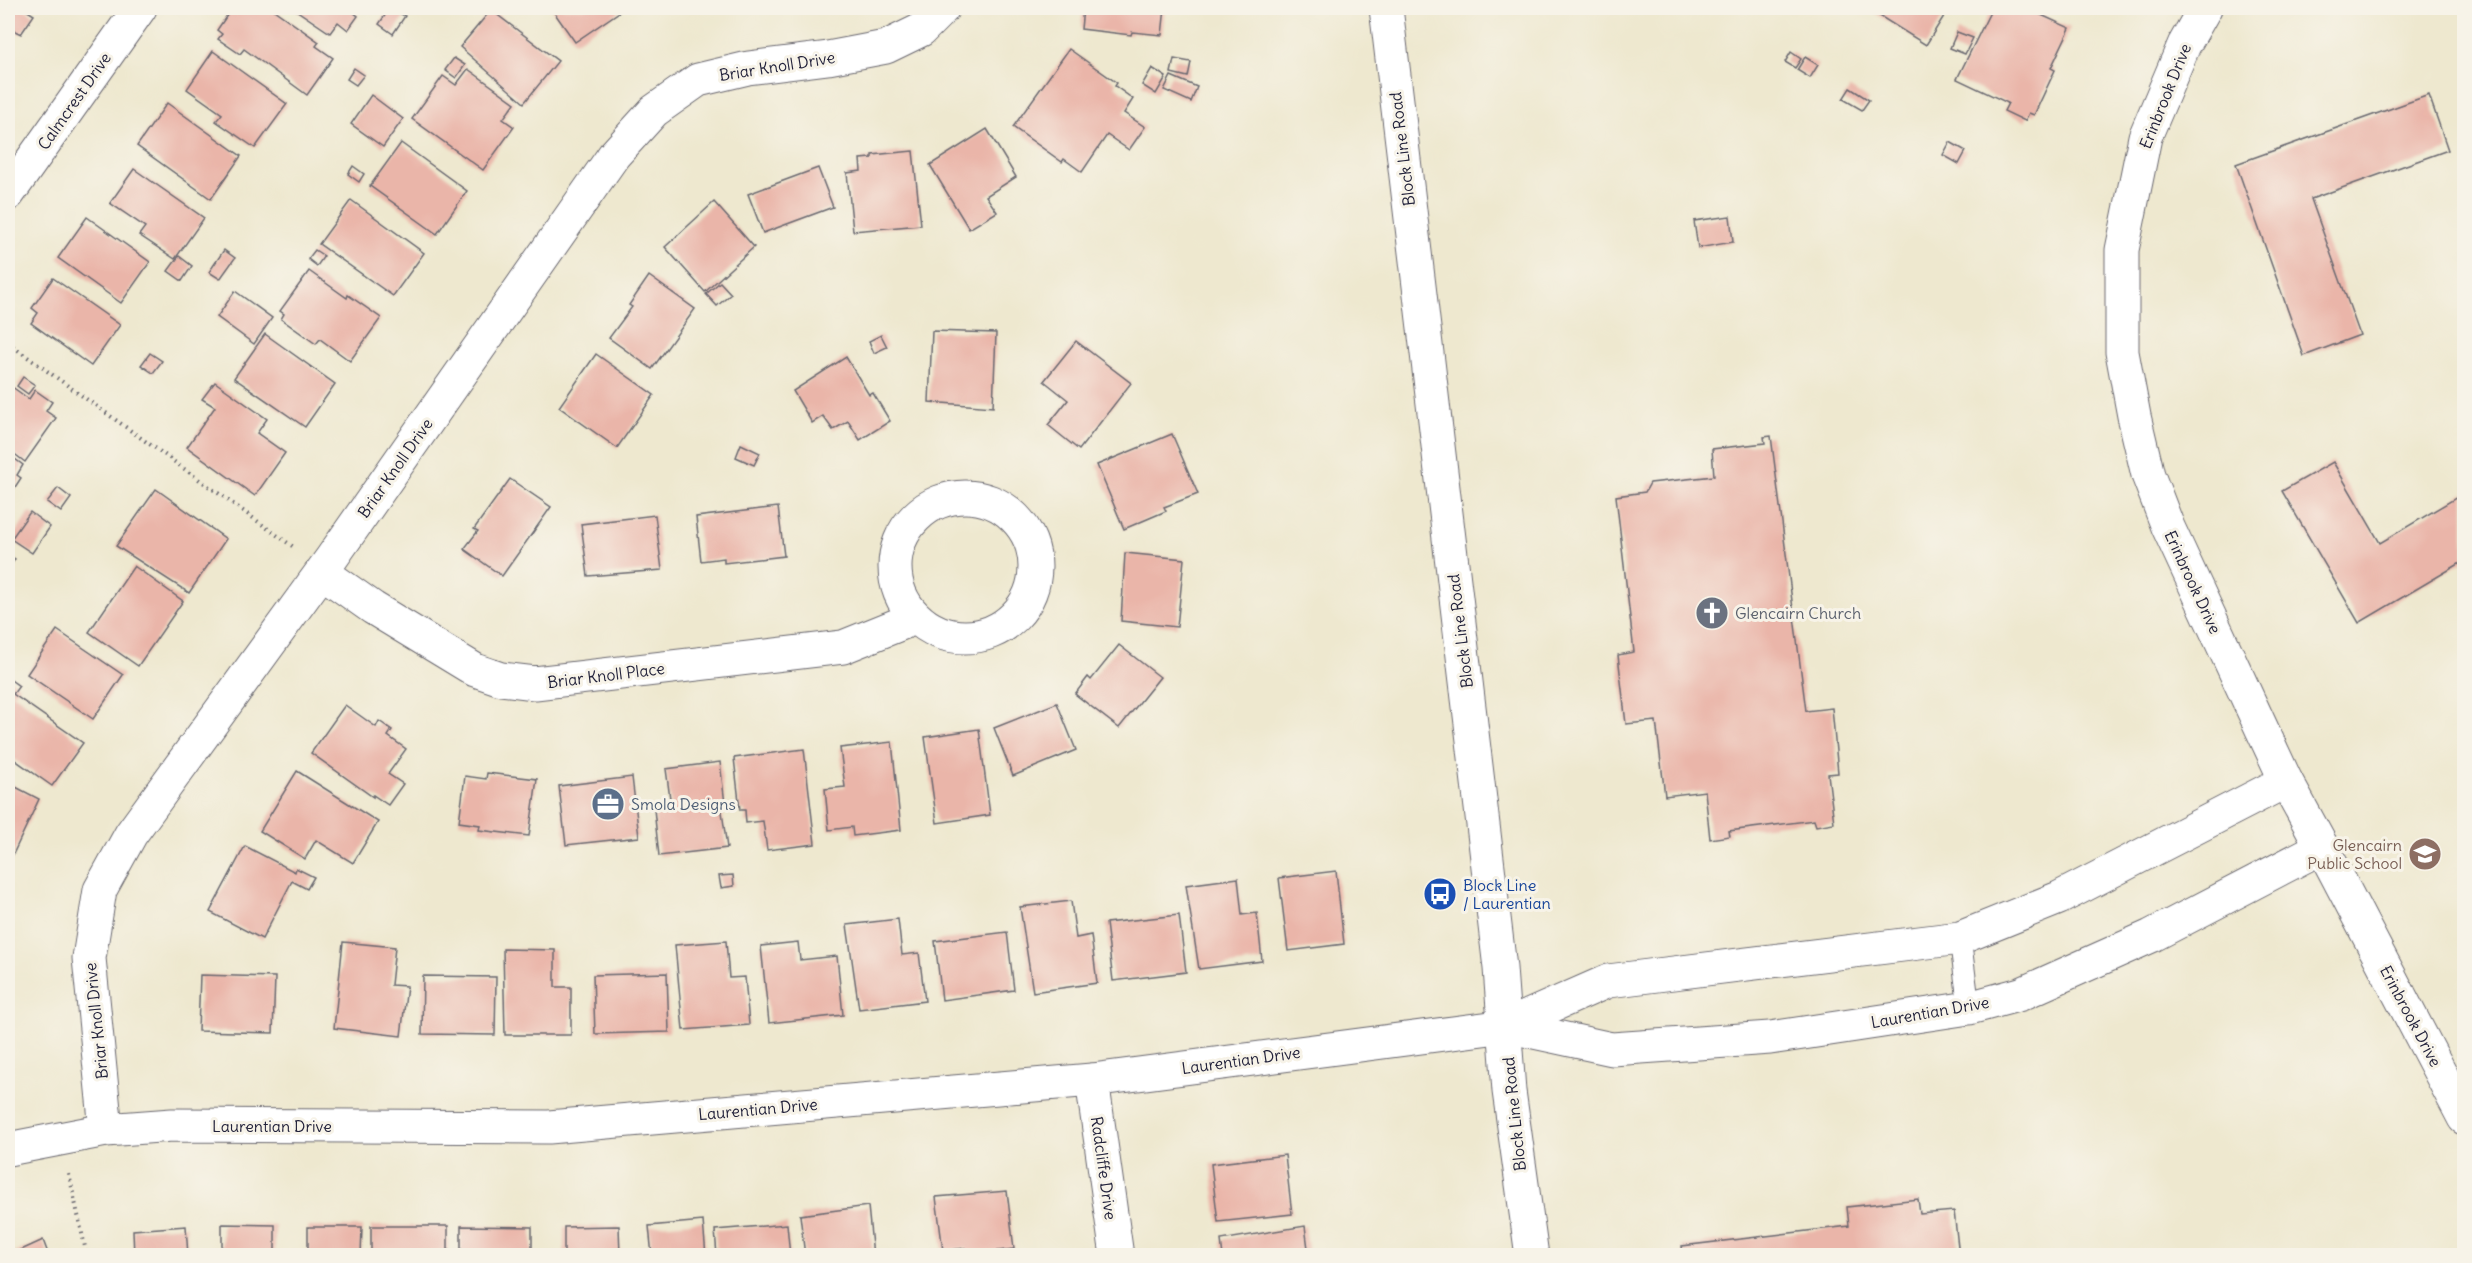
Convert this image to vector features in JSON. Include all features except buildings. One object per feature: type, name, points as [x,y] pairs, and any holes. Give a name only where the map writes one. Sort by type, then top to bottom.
[{"type":"street","name":"Calmcrest Drive","points":[[8,194],[140,8]]},
{"type":"street","name":"Briar Knoll Drive","points":[[106,1130],[89,958],[100,890],[131,834],[312,563],[614,155],[654,111],[698,80],[748,68],[828,58],[886,46],[921,30],[943,8]]},
{"type":"street","name":"Block Line Road","points":[[1386,8],[1506,1026],[1509,1091],[1532,1256]]},
{"type":"street","name":"Erinbrook Drive","points":[[2205,8],[2184,45],[2145,137],[2122,250],[2122,352],[2134,416],[2152,486],[2168,527],[2286,781],[2464,1119]]},
{"type":"street","points":[[958,496],[993,502],[1016,517],[1031,540],[1035,574],[1024,606],[1017,613],[1002,627],[979,637],[959,638],[936,632],[915,618],[903,602],[895,579],[898,543],[904,531],[920,512],[934,503],[958,496]]},
{"type":"street","name":"Briar Knoll Place","points":[[312,563],[373,608],[475,670],[501,679],[535,683],[843,647],[915,618]]},
{"type":"street","name":"Laurentian Drive","points":[[8,1149],[106,1130],[172,1125],[549,1127],[1092,1080],[1506,1026],[1608,981],[1960,938],[2059,898],[2286,781]]},
{"type":"street","name":"Laurentian Drive","points":[[1506,1026],[1612,1049],[1770,1038],[1969,1008],[2021,994],[2151,936],[2322,847]]},
{"type":"street","name":"Radcliffe Drive","points":[[1092,1080],[1117,1256]]},
{"type":"lane","points":[[1960,938],[1969,1008]]},
{"type":"path","points":[[8,344],[312,563]]},
{"type":"path","points":[[67,1168],[87,1256]]},
{"type":"place","name":"Glencairn Church","points":[[1712,613]]},
{"type":"place","name":"Smola Designs","points":[[608,804]]},
{"type":"place","name":"Glencairn Public School","points":[[2425,854]]},
{"type":"place","name":"Block Line / Laurentian","points":[[1440,894]]}]
